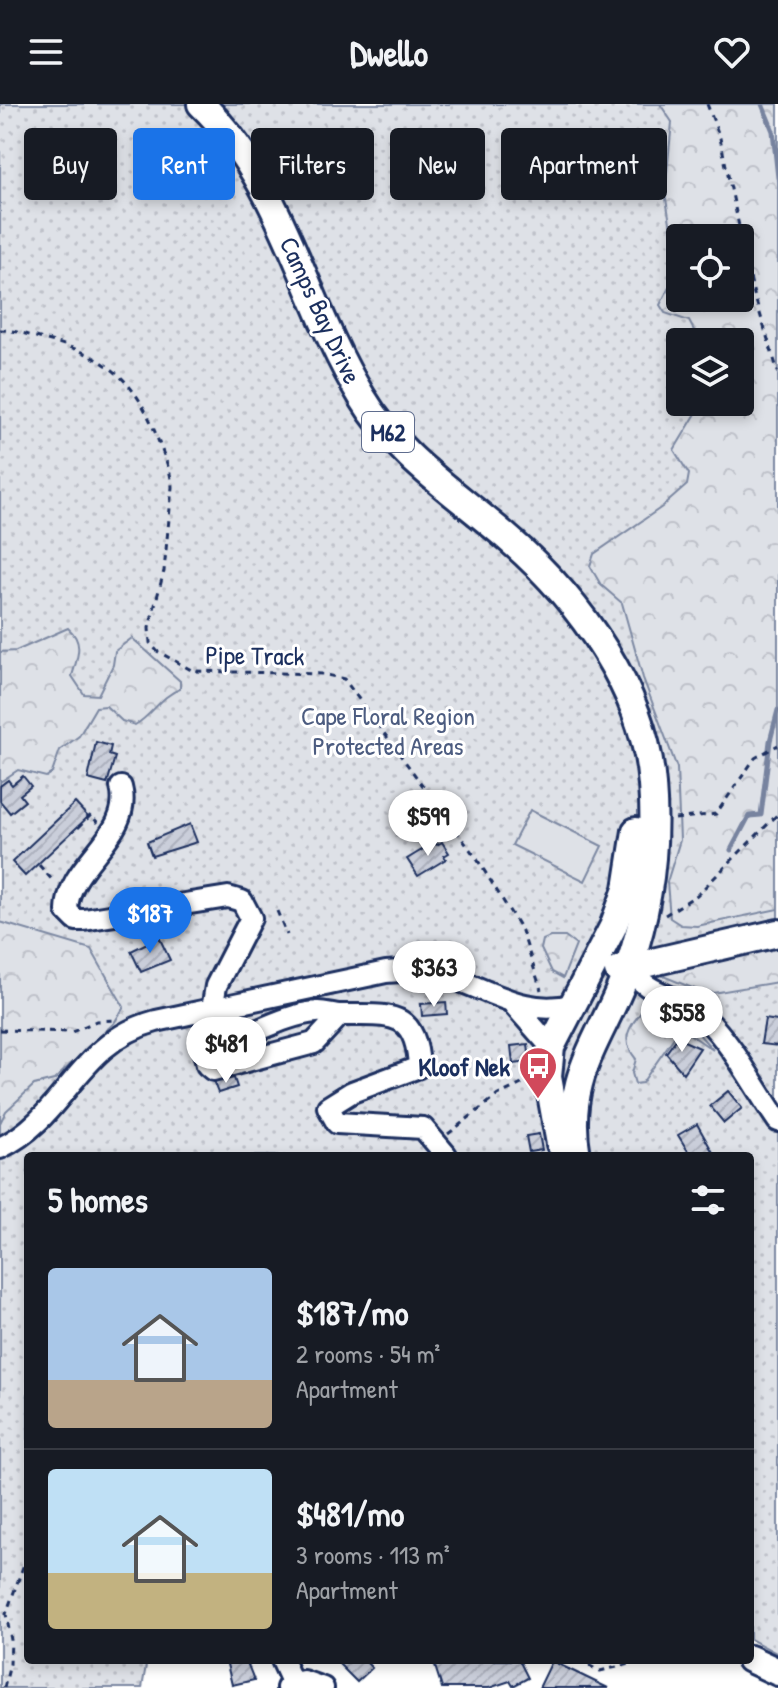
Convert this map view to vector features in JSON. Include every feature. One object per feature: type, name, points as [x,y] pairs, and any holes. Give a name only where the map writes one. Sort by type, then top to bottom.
[{"type":"main road","name":"Camps Bay Drive","points":[[201,104],[255,171],[273,204],[337,350],[378,421],[445,488],[542,569],[571,602],[635,708],[645,741],[652,784],[652,822],[643,921],[629,966],[607,1016]]},
{"type":"main road","name":"Camps Bay Drive","points":[[579,995],[605,947],[627,889],[637,813],[630,739],[595,638]]},
{"type":"main road","points":[[579,995],[629,966],[778,933]]},
{"type":"main road","points":[[579,995],[595,998],[602,1003],[607,1016]]},
{"type":"main road","name":"M62","points":[[561,1152],[548,1077],[551,1047],[579,995]]},
{"type":"main road","name":"M62","points":[[577,1152],[572,1105],[592,1047],[607,1016]]},
{"type":"main road","points":[[551,1047],[572,1057],[592,1047]]},
{"type":"main road","points":[[754,1661],[778,1672]]},
{"type":"street","points":[[121,787],[122,813],[67,897],[71,916],[84,920],[228,897],[242,901],[251,918],[216,986],[245,1036],[242,1062]]},
{"type":"street","points":[[629,966],[646,987],[679,1000],[704,1017],[778,1121]]},
{"type":"street","points":[[0,1148],[30,1128],[95,1055],[117,1035],[156,1021],[386,972],[414,970],[443,975],[511,1002],[548,1008],[579,995]]},
{"type":"street","points":[[511,1002],[533,1022],[551,1047]]},
{"type":"street","points":[[340,1015],[314,1043],[213,1070],[207,1065],[203,1048],[317,1011],[340,1015],[375,1013],[397,1018],[414,1039],[419,1067],[352,1092],[328,1107],[337,1123],[423,1128],[441,1150]]},
{"type":"street","points":[[296,1017],[305,1027],[308,1045]]},
{"type":"street","points":[[283,1664],[290,1686],[312,1682],[323,1688]]},
{"type":"path","points":[[707,104],[720,138],[753,291],[778,372]]},
{"type":"path","name":"Pipe Track","points":[[0,330],[57,343],[104,364],[141,397],[150,415],[171,475],[172,487],[164,571],[149,628],[150,643],[157,651],[193,671],[323,674],[344,679],[424,783],[522,931],[548,1008]]},
{"type":"path","points":[[652,822],[716,814],[755,758],[778,745]]},
{"type":"path","points":[[643,921],[659,919],[697,895],[778,814]]},
{"type":"path","points":[[78,828],[91,815]]},
{"type":"path","points":[[39,865],[67,897]]},
{"type":"path","points":[[277,911],[287,935]]},
{"type":"path","points":[[0,1030],[72,1032],[111,1020]]},
{"type":"path","points":[[441,1150],[498,1095],[537,1078]]},
{"type":"path","points":[[4,1688],[10,1664],[11,1640],[6,1614],[24,1564]]},
{"type":"path","points":[[586,1664],[600,1671],[630,1664]]},
{"type":"green space","name":"Cape Floral Region Protected Areas","points":[[0,104],[778,104],[778,1654],[754,1641],[754,1152],[585,1152],[583,1146],[563,1152],[24,1152],[24,1664],[146,1664],[142,1688],[0,1688]]},
{"type":"green space","points":[[660,104],[778,104],[778,909],[697,926],[681,925],[670,918],[667,882],[680,840],[677,768],[643,678],[622,603],[601,585],[590,566],[594,554],[662,507],[687,485],[689,474],[674,450],[695,416],[754,416],[754,328],[693,328],[689,321],[665,313],[660,305],[666,293],[666,312],[754,312],[754,224],[670,224],[666,200],[672,122]]},
{"type":"green space","points":[[68,628],[78,645],[72,676],[84,694],[98,695],[113,665],[115,651],[132,638],[180,681],[180,689],[167,696],[135,725],[122,721],[106,706],[96,707],[79,736],[60,750],[52,773],[46,777],[18,770],[0,782],[0,652],[16,651]]},
{"type":"green space","points":[[530,810],[602,846],[585,881],[512,845]]},
{"type":"green space","points":[[0,922],[91,949],[124,1007],[114,1023],[54,1080],[34,1085],[6,1111],[0,1123]]},
{"type":"green space","points":[[565,937],[576,945],[563,978],[552,972],[541,949],[543,940]]},
{"type":"green space","points":[[778,945],[778,982],[707,994],[663,976],[666,970]]},
{"type":"green space","points":[[656,1006],[689,1023],[713,1050],[688,1033],[677,1033],[642,1083],[635,1084],[632,1073],[636,1059],[628,1046],[628,1034],[644,1009]]},
{"type":"building","points":[[96,742],[111,746],[109,755],[115,757],[107,784],[88,779]]},
{"type":"building","points":[[23,776],[31,786],[20,795],[25,801],[10,813],[0,801],[0,786],[8,780],[12,785]]},
{"type":"building","points":[[75,803],[88,817],[25,876],[12,862]]},
{"type":"building","points":[[190,824],[197,842],[152,856],[147,842]]},
{"type":"building","points":[[435,842],[437,845],[442,842],[449,853],[444,856],[446,859],[418,876],[407,859]]},
{"type":"building","points":[[159,937],[170,960],[141,972],[131,951]]},
{"type":"building","points":[[446,1002],[447,1014],[422,1016],[421,1004]]},
{"type":"building","points":[[765,1019],[778,1021],[778,1046],[761,1044]]},
{"type":"building","points":[[677,1038],[700,1048],[683,1073],[666,1053]]},
{"type":"building","points":[[528,1044],[530,1062],[513,1064],[511,1046]]},
{"type":"building","points":[[234,1078],[237,1087],[218,1093],[214,1083]]},
{"type":"building","points":[[728,1091],[742,1108],[724,1123],[710,1106]]},
{"type":"building","points":[[697,1124],[713,1152],[689,1152],[678,1135]]},
{"type":"building","points":[[539,1134],[542,1150],[529,1152],[526,1136]]},
{"type":"building","points":[[227,1664],[248,1664],[254,1680],[232,1685]]},
{"type":"building","points":[[339,1664],[368,1664],[372,1668],[357,1682]]},
{"type":"building","points":[[434,1664],[521,1664],[528,1678],[513,1686],[510,1681],[489,1688],[442,1688]]},
{"type":"building","points":[[551,1664],[558,1664],[608,1688],[539,1688]]},
{"type":"waterway","points":[[762,104],[773,131],[778,178]]},
{"type":"waterway","points":[[731,850],[749,816],[761,815],[770,741],[778,710]]},
{"type":"place","name":"Kloof Nek","points":[[538,1100]]}]
